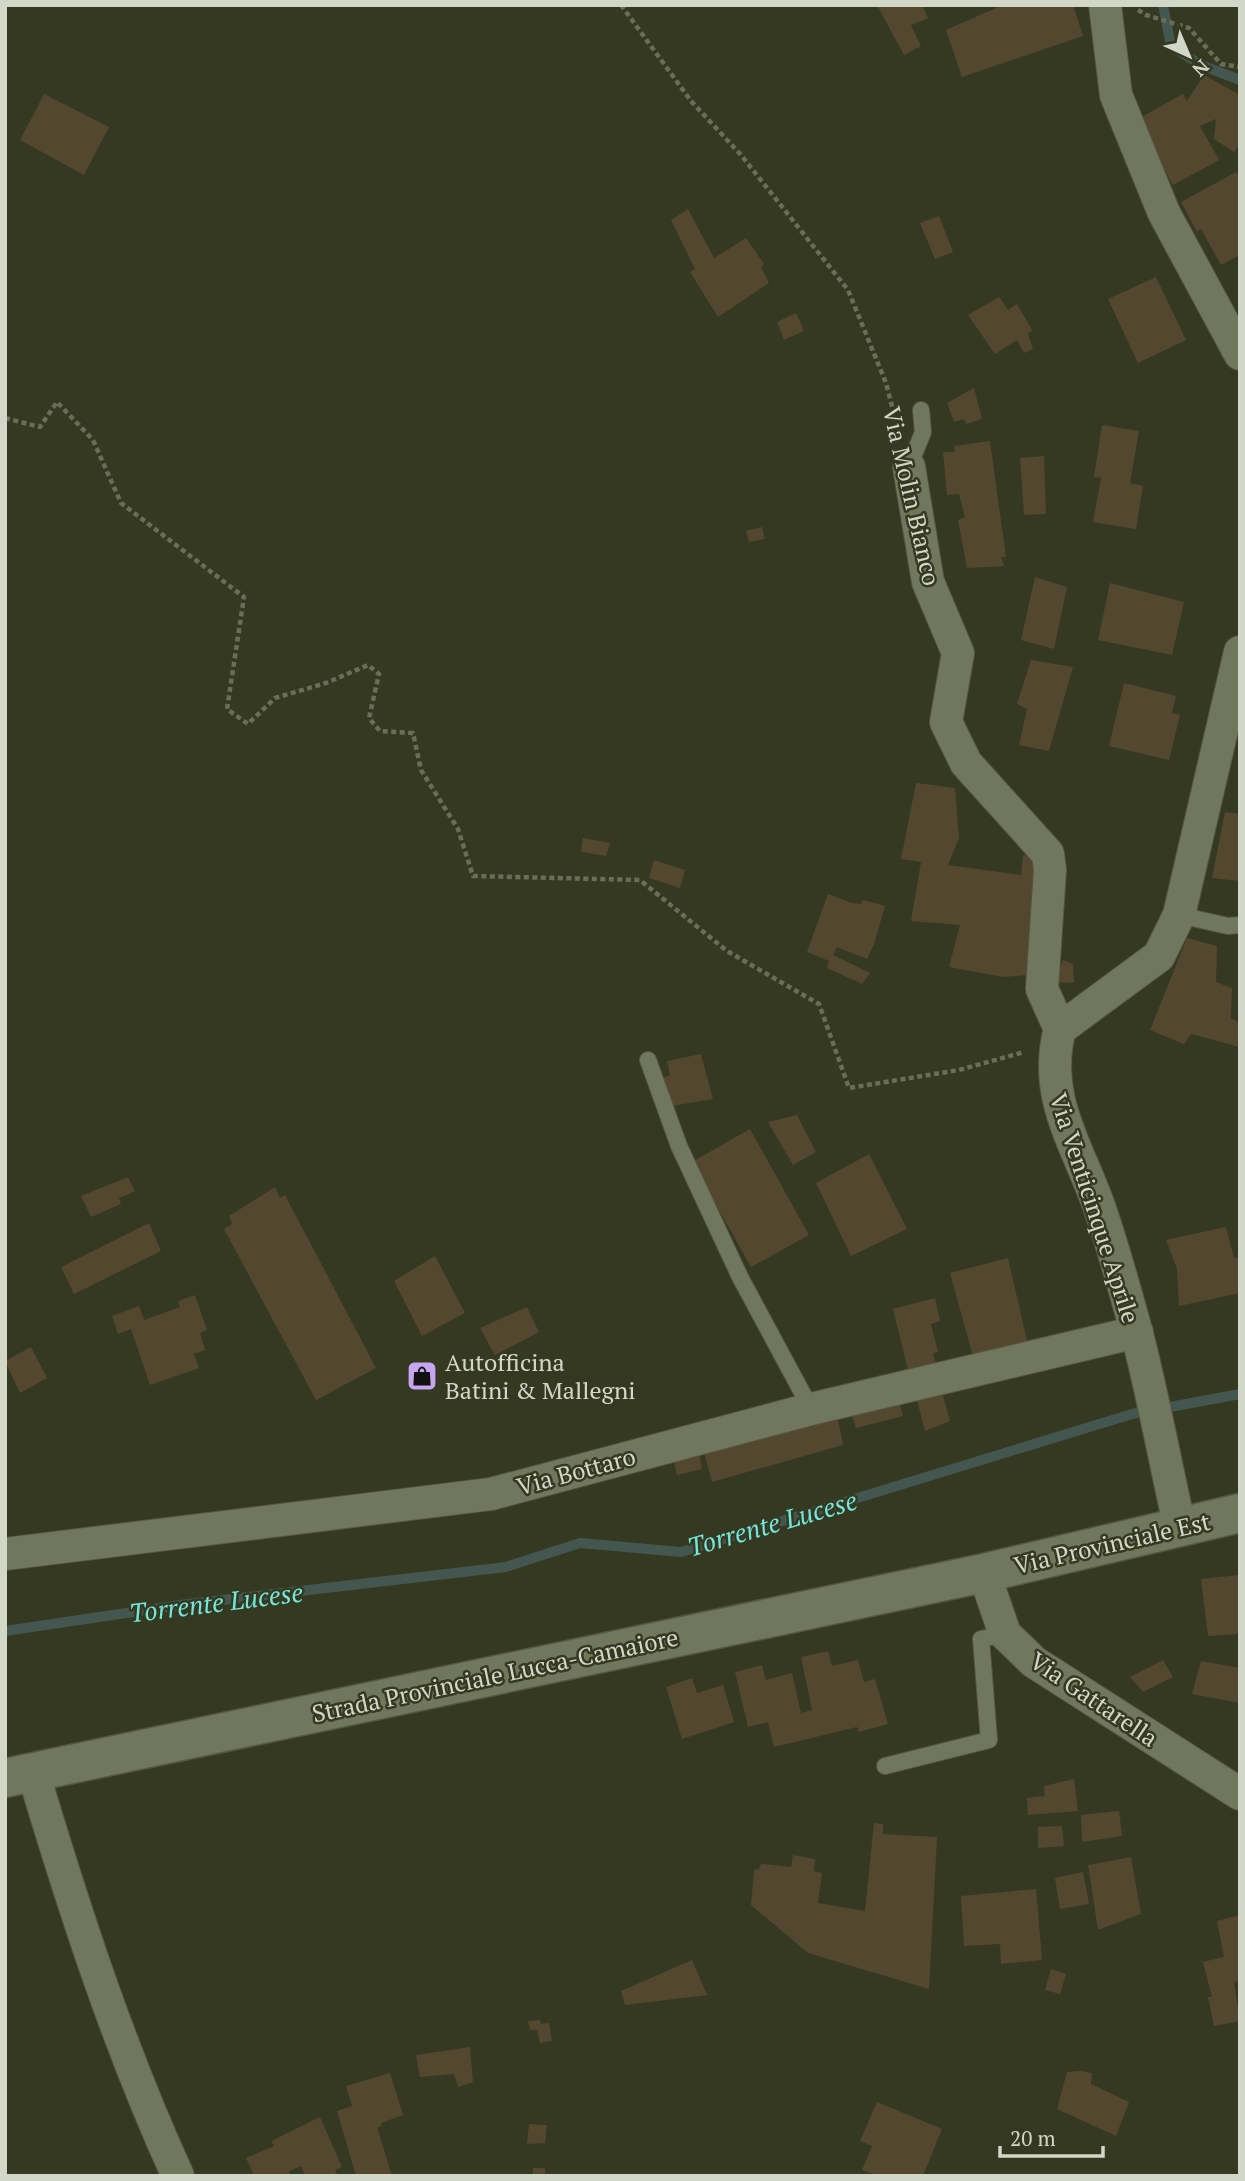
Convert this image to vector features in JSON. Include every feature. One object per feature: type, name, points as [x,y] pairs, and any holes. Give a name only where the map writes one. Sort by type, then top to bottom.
[{"type":"main road","name":"Via Provinciale Est","points":[[984,1573],[1240,1513]]},
{"type":"main road","name":"Strada Provinciale Lucca-Camaiore","points":[[19,1775],[984,1573]]},
{"type":"street","points":[[1104,5],[1116,95],[1164,213],[1240,354]]},
{"type":"street","name":"Via Molin Bianco","points":[[909,467],[928,582],[958,653],[946,722],[966,763],[1048,854],[1050,870],[1042,989],[1058,1036]]},
{"type":"street","points":[[1058,1036],[1159,956],[1179,915],[1240,652]]},
{"type":"street","name":"Via Venticinque Aprile","points":[[1058,1036],[1053,1081],[1061,1111],[1100,1210],[1138,1342],[1180,1528]]},
{"type":"street","name":"Via Bottaro","points":[[5,1554],[491,1494],[811,1409],[1138,1342]]},
{"type":"street","name":"Via Gattarella","points":[[984,1573],[1005,1634],[1034,1662],[1240,1794]]},
{"type":"street","points":[[19,1775],[74,1907],[138,2087],[178,2176]]},
{"type":"lane","points":[[909,467],[923,432],[921,410]]},
{"type":"lane","points":[[1179,915],[1228,926],[1240,925]]},
{"type":"lane","points":[[648,1060],[684,1158],[740,1277],[811,1409]]},
{"type":"lane","points":[[885,1766],[989,1740],[980,1661],[981,1639],[1005,1634]]},
{"type":"path","name":"Via Molin Bianco","points":[[621,5],[691,101],[741,155],[848,290],[886,383],[909,467]]},
{"type":"path","points":[[1149,16],[1189,28],[1221,64],[1240,67]]},
{"type":"path","points":[[5,418],[40,427],[57,402],[93,440],[121,503],[244,597],[227,709],[248,724],[275,698],[326,683],[368,665],[379,674],[369,718],[380,731],[413,733],[421,770],[458,829],[473,876],[640,880],[727,951],[819,1004],[849,1088],[959,1070],[1058,1036]]},
{"type":"building","points":[[877,5],[922,5],[928,18],[911,25],[921,46],[904,55]]},
{"type":"building","points":[[1003,5],[1073,5],[1083,36],[962,77],[946,30]]},
{"type":"building","points":[[1204,75],[1240,95],[1240,144],[1234,152],[1214,139],[1216,119],[1200,126],[1219,160],[1173,185],[1136,120],[1183,94],[1187,101]]},
{"type":"building","points":[[44,94],[109,127],[84,175],[20,140]]},
{"type":"building","points":[[1236,172],[1240,179],[1240,255],[1221,265],[1201,229],[1197,232],[1181,202]]},
{"type":"building","points":[[688,209],[714,258],[746,238],[764,264],[761,267],[769,283],[718,317],[690,272],[695,269],[671,220]]},
{"type":"building","points":[[939,216],[953,252],[935,259],[920,223]]},
{"type":"building","points":[[1156,277],[1186,340],[1138,363],[1108,299]]},
{"type":"building","points":[[999,297],[1008,310],[1017,304],[1032,330],[1028,334],[1033,349],[1024,353],[1017,340],[995,354],[968,315]]},
{"type":"building","points":[[796,313],[804,331],[784,340],[777,322]]},
{"type":"building","points":[[974,388],[982,419],[966,424],[964,419],[954,422],[947,403]]},
{"type":"building","points":[[1102,425],[1139,431],[1130,483],[1143,486],[1136,529],[1093,522],[1101,478],[1094,477]]},
{"type":"building","points":[[990,441],[1006,557],[1001,557],[1004,566],[967,568],[958,520],[965,517],[959,494],[947,495],[943,452],[955,452],[954,446]]},
{"type":"building","points":[[1044,456],[1046,514],[1024,515],[1020,458]]},
{"type":"building","points":[[762,527],[765,539],[749,542],[746,531]]},
{"type":"building","points":[[1035,577],[1067,587],[1054,649],[1021,640]]},
{"type":"building","points":[[1110,583],[1184,602],[1172,655],[1098,640]]},
{"type":"building","points":[[1031,660],[1073,667],[1049,751],[1019,745],[1027,709],[1017,704]]},
{"type":"building","points":[[1124,683],[1176,696],[1172,713],[1180,715],[1169,760],[1109,746]]},
{"type":"building","points":[[916,783],[955,788],[959,838],[948,865],[1021,875],[1023,855],[1044,857],[1027,975],[1003,977],[949,967],[960,925],[911,921],[921,862],[901,859]]},
{"type":"building","points":[[1225,812],[1240,814],[1240,881],[1212,878]]},
{"type":"building","points":[[583,838],[610,843],[606,856],[581,852]]},
{"type":"building","points":[[654,860],[685,870],[680,888],[649,878]]},
{"type":"building","points":[[828,894],[852,903],[861,904],[863,900],[885,906],[867,959],[837,947],[833,955],[870,973],[862,984],[827,968],[829,961],[807,952]]},
{"type":"building","points":[[1187,938],[1217,946],[1216,982],[1232,988],[1231,1018],[1240,1023],[1240,1047],[1191,1034],[1184,1044],[1150,1030]]},
{"type":"building","points":[[1063,960],[1073,964],[1074,983],[1055,982]]},
{"type":"building","points":[[701,1054],[713,1099],[671,1106],[663,1078],[670,1075],[667,1061]]},
{"type":"building","points":[[797,1115],[816,1152],[793,1165],[768,1122]]},
{"type":"building","points":[[750,1129],[809,1235],[751,1267],[692,1162]]},
{"type":"building","points":[[869,1154],[907,1229],[851,1256],[816,1183]]},
{"type":"building","points":[[128,1177],[135,1191],[119,1198],[121,1204],[91,1217],[81,1196]]},
{"type":"building","points":[[275,1187],[280,1198],[285,1195],[376,1368],[316,1400],[224,1229],[232,1224],[229,1216]]},
{"type":"building","points":[[149,1223],[161,1251],[74,1294],[61,1267]]},
{"type":"building","points":[[1226,1227],[1234,1258],[1240,1258],[1240,1293],[1179,1306],[1177,1269],[1166,1240]]},
{"type":"building","points":[[435,1256],[465,1313],[422,1336],[394,1281]]},
{"type":"building","points":[[1008,1258],[1028,1345],[974,1360],[950,1273]]},
{"type":"building","points":[[195,1295],[207,1330],[200,1333],[205,1350],[194,1354],[199,1368],[150,1385],[131,1329],[118,1334],[112,1316],[139,1306],[144,1320],[180,1307],[178,1301]]},
{"type":"building","points":[[935,1298],[940,1321],[931,1324],[938,1352],[933,1353],[938,1372],[910,1378],[893,1309]]},
{"type":"building","points":[[527,1307],[539,1332],[495,1355],[480,1328]]},
{"type":"building","points":[[31,1347],[47,1378],[20,1393],[5,1361]]},
{"type":"building","points":[[941,1388],[950,1421],[925,1431],[916,1397]]},
{"type":"building","points":[[898,1399],[903,1416],[856,1428],[851,1412]]},
{"type":"building","points":[[837,1415],[843,1445],[712,1482],[703,1448]]},
{"type":"building","points":[[699,1452],[702,1469],[677,1475],[673,1458]]},
{"type":"building","points":[[1240,1575],[1240,1634],[1208,1636],[1201,1579]]},
{"type":"building","points":[[828,1651],[832,1666],[858,1660],[864,1682],[875,1679],[888,1724],[859,1732],[857,1727],[774,1747],[768,1722],[748,1727],[735,1672],[762,1665],[766,1680],[792,1673],[801,1713],[812,1710],[801,1657]]},
{"type":"building","points":[[1163,1660],[1173,1677],[1143,1692],[1130,1677]]},
{"type":"building","points":[[1201,1661],[1240,1668],[1240,1703],[1192,1694]]},
{"type":"building","points":[[692,1678],[697,1693],[723,1685],[734,1722],[682,1739],[666,1687]]},
{"type":"building","points":[[1074,1779],[1078,1811],[1028,1815],[1027,1798],[1045,1796],[1044,1786]]},
{"type":"building","points":[[1119,1811],[1122,1836],[1082,1842],[1081,1815]]},
{"type":"building","points":[[874,1823],[883,1824],[883,1834],[937,1837],[929,1989],[808,1953],[751,1905],[754,1870],[759,1869],[761,1864],[791,1867],[793,1855],[815,1859],[814,1871],[822,1873],[818,1903],[865,1911]]},
{"type":"building","points":[[1062,1826],[1064,1846],[1038,1848],[1038,1827]]},
{"type":"building","points":[[1131,1857],[1141,1914],[1098,1930],[1088,1865]]},
{"type":"building","points":[[1083,1872],[1089,1904],[1060,1909],[1055,1878]]},
{"type":"building","points":[[1036,1889],[1042,1960],[1001,1964],[1000,1944],[964,1946],[961,1896]]},
{"type":"building","points":[[1240,1915],[1240,1981],[1234,1982],[1240,2021],[1214,2026],[1208,1997],[1212,1997],[1203,1962],[1224,1957],[1217,1921]]},
{"type":"building","points":[[692,1960],[707,1995],[625,2005],[621,1991]]},
{"type":"building","points":[[1051,1969],[1066,1974],[1060,1994],[1045,1990]]},
{"type":"building","points":[[540,2020],[541,2024],[549,2023],[552,2041],[540,2043],[537,2030],[530,2030],[528,2021]]},
{"type":"building","points":[[470,2047],[473,2082],[458,2087],[454,2074],[420,2077],[416,2055]]},
{"type":"building","points":[[1067,2072],[1092,2073],[1091,2084],[1129,2102],[1116,2136],[1057,2109]]},
{"type":"building","points":[[390,2073],[403,2115],[377,2127],[392,2176],[356,2176],[337,2111],[352,2106],[346,2086]]},
{"type":"building","points":[[877,2102],[942,2129],[923,2176],[877,2176],[862,2170],[872,2146],[860,2141]]},
{"type":"building","points":[[320,2117],[342,2167],[335,2170],[338,2176],[305,2176],[301,2166],[289,2171],[291,2176],[254,2176],[246,2158],[274,2146],[271,2141]]},
{"type":"building","points":[[529,2124],[547,2125],[545,2143],[527,2144]]},
{"type":"building","points":[[533,2168],[545,2168],[545,2176],[533,2176]]},
{"type":"waterway","points":[[1163,5],[1171,46],[1201,65],[1240,80]]},
{"type":"waterway","name":"Torrente Lucese","points":[[5,1631],[180,1605],[506,1567],[580,1543],[681,1552],[1132,1414],[1240,1394]]},
{"type":"place","name":"Autofficina Batini & Mallegni","points":[[422,1376]]}]
